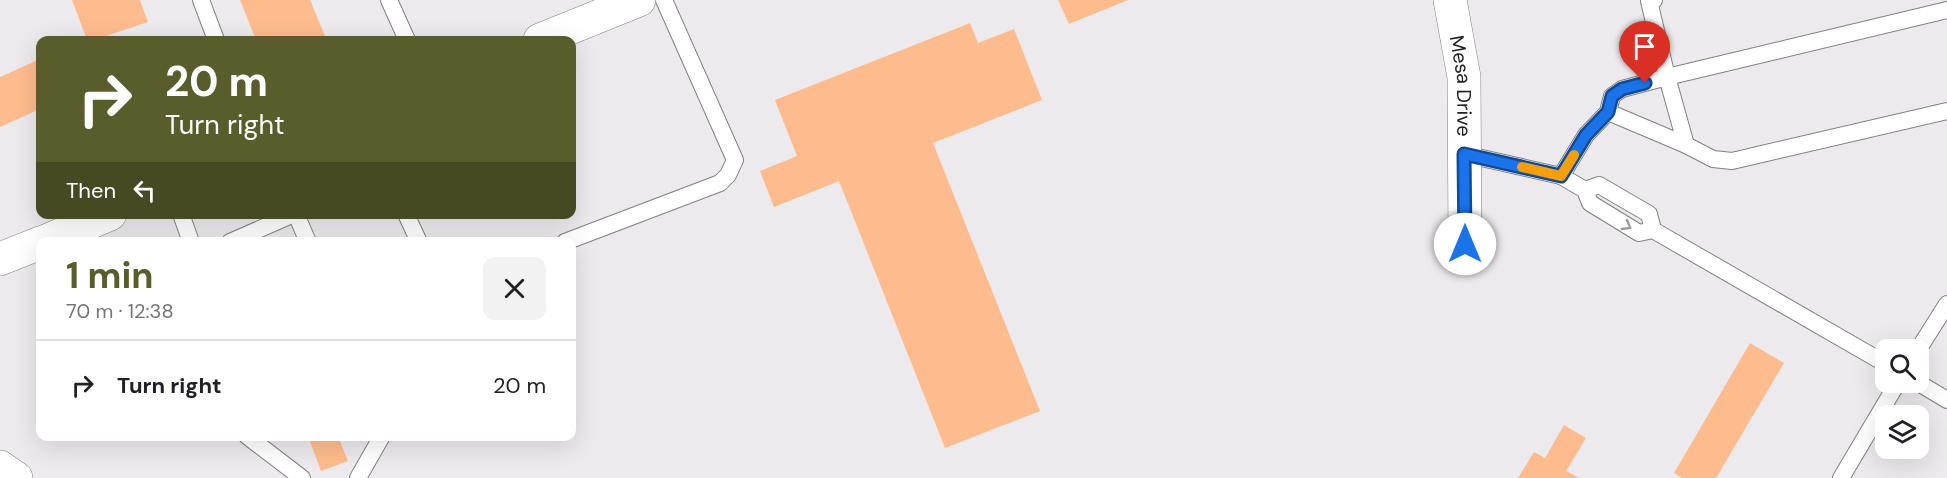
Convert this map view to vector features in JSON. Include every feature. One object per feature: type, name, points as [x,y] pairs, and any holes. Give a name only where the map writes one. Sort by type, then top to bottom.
[{"type":"street","points":[[550,36],[639,0]]},
{"type":"street","name":"Mesa Drive","points":[[1450,0],[1464,77],[1465,244]]},
{"type":"street","points":[[55,237],[98,219]]},
{"type":"street","points":[[0,259],[36,245]]},
{"type":"street","points":[[0,466],[16,478]]},
{"type":"lane","points":[[201,0],[214,36]]},
{"type":"lane","points":[[389,0],[405,36]]},
{"type":"lane","points":[[576,238],[720,183],[728,175],[735,160],[664,0]]},
{"type":"lane","points":[[1651,0],[1667,77],[1686,145]]},
{"type":"lane","points":[[1561,176],[1586,135],[1608,112],[1612,96],[1622,89],[1947,10]]},
{"type":"lane","points":[[1608,112],[1713,159],[1732,161],[1947,111]]},
{"type":"lane","points":[[1464,154],[1561,176],[1585,190],[1590,203],[1639,233],[1653,230],[1875,358]]},
{"type":"lane","points":[[183,219],[189,237]]},
{"type":"lane","points":[[242,237],[283,219]]},
{"type":"lane","points":[[297,219],[306,237]]},
{"type":"lane","points":[[408,219],[417,237]]},
{"type":"lane","points":[[1925,339],[1947,304]]},
{"type":"lane","points":[[1929,389],[1947,400]]},
{"type":"lane","points":[[1840,478],[1892,393]]},
{"type":"lane","points":[[254,441],[302,478]]},
{"type":"lane","points":[[357,478],[379,441]]},
{"type":"building","points":[[72,0],[140,0],[148,22],[106,36],[86,36]]},
{"type":"building","points":[[240,0],[310,0],[325,36],[254,36]]},
{"type":"building","points":[[1058,0],[1128,0],[1069,24]]},
{"type":"building","points":[[970,23],[978,43],[1014,29],[1042,100],[933,143],[1040,411],[945,448],[839,181],[774,207],[760,171],[797,156],[775,100]]},
{"type":"building","points":[[36,61],[36,111],[0,127],[0,77]]},
{"type":"building","points":[[1750,343],[1784,363],[1716,478],[1682,478],[1674,473]]},
{"type":"building","points":[[1564,425],[1586,438],[1566,471],[1579,478],[1518,478],[1534,452],[1545,458]]},
{"type":"building","points":[[310,441],[340,441],[348,461],[321,471]]},
{"type":"slow traffic","points":[[1522,167],[1561,176],[1574,155]]},
{"type":"route","points":[[1465,244],[1464,154],[1561,176],[1586,135],[1608,112],[1612,96],[1622,89],[1645,83]]}]
